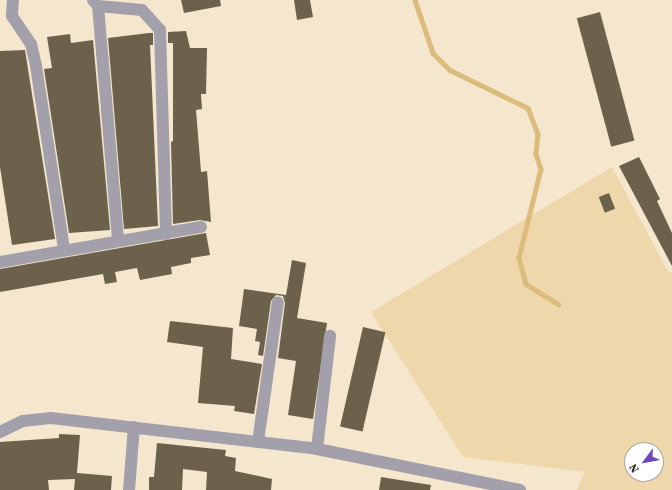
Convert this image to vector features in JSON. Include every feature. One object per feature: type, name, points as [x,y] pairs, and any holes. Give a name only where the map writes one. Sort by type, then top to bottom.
[{"type":"street","points":[[13,0],[12,16],[31,44],[36,66],[64,249]]},
{"type":"street","points":[[118,241],[95,3],[142,10],[160,30],[166,234]]},
{"type":"street","points":[[0,260],[166,234],[201,227]]},
{"type":"street","points":[[258,442],[278,302]]},
{"type":"street","points":[[317,449],[330,336]]},
{"type":"street","points":[[0,432],[23,421],[51,418],[134,427],[317,449],[520,490]]},
{"type":"street","points":[[129,490],[134,427]]},
{"type":"shaded area","points":[[612,167],[669,273],[672,272],[672,490],[577,490],[585,472],[463,457],[371,312]]},
{"type":"building","points":[[181,0],[220,0],[221,6],[184,13]]},
{"type":"building","points":[[294,0],[310,0],[313,17],[297,20]]},
{"type":"building","points":[[600,12],[634,140],[611,147],[577,18]]},
{"type":"building","points":[[186,31],[190,48],[207,48],[206,94],[201,94],[202,109],[196,110],[201,172],[207,171],[211,222],[200,220],[173,224],[171,142],[173,141],[173,43],[168,43],[168,32]]},
{"type":"building","points":[[153,33],[153,45],[150,45],[158,226],[124,229],[108,38]]},
{"type":"building","points":[[70,34],[71,43],[93,40],[110,230],[69,233],[44,69],[52,68],[47,37]]},
{"type":"building","points":[[25,50],[55,239],[12,245],[0,167],[0,51]]},
{"type":"building","points":[[639,157],[660,199],[657,201],[672,233],[672,266],[619,166]]},
{"type":"building","points":[[609,193],[615,209],[605,213],[599,197]]},
{"type":"building","points":[[206,233],[210,255],[191,258],[191,263],[171,267],[172,274],[140,280],[137,268],[115,272],[117,282],[105,284],[103,274],[0,292],[0,269]]},
{"type":"building","points":[[292,260],[306,263],[297,318],[327,323],[313,419],[288,415],[296,361],[278,358],[285,303],[283,296],[276,295],[271,301],[263,356],[258,355],[260,342],[255,341],[257,329],[239,326],[244,289],[286,295]]},
{"type":"building","points":[[170,321],[233,328],[231,359],[262,364],[254,414],[234,411],[235,406],[198,403],[203,347],[167,342]]},
{"type":"building","points":[[363,327],[385,332],[362,432],[340,426]]},
{"type":"building","points":[[59,434],[80,435],[77,473],[112,476],[111,490],[74,490],[75,479],[48,480],[49,490],[0,490],[0,442],[59,438]]},
{"type":"building","points":[[157,443],[226,450],[225,456],[236,458],[235,471],[272,479],[271,490],[206,490],[207,472],[183,469],[182,490],[149,490],[149,477],[154,477]]},
{"type":"building","points":[[381,477],[431,485],[430,490],[379,490]]},
{"type":"waterway","points":[[415,0],[433,53],[450,70],[528,108],[538,134],[536,154],[541,169],[519,258],[526,284],[558,304]]}]
